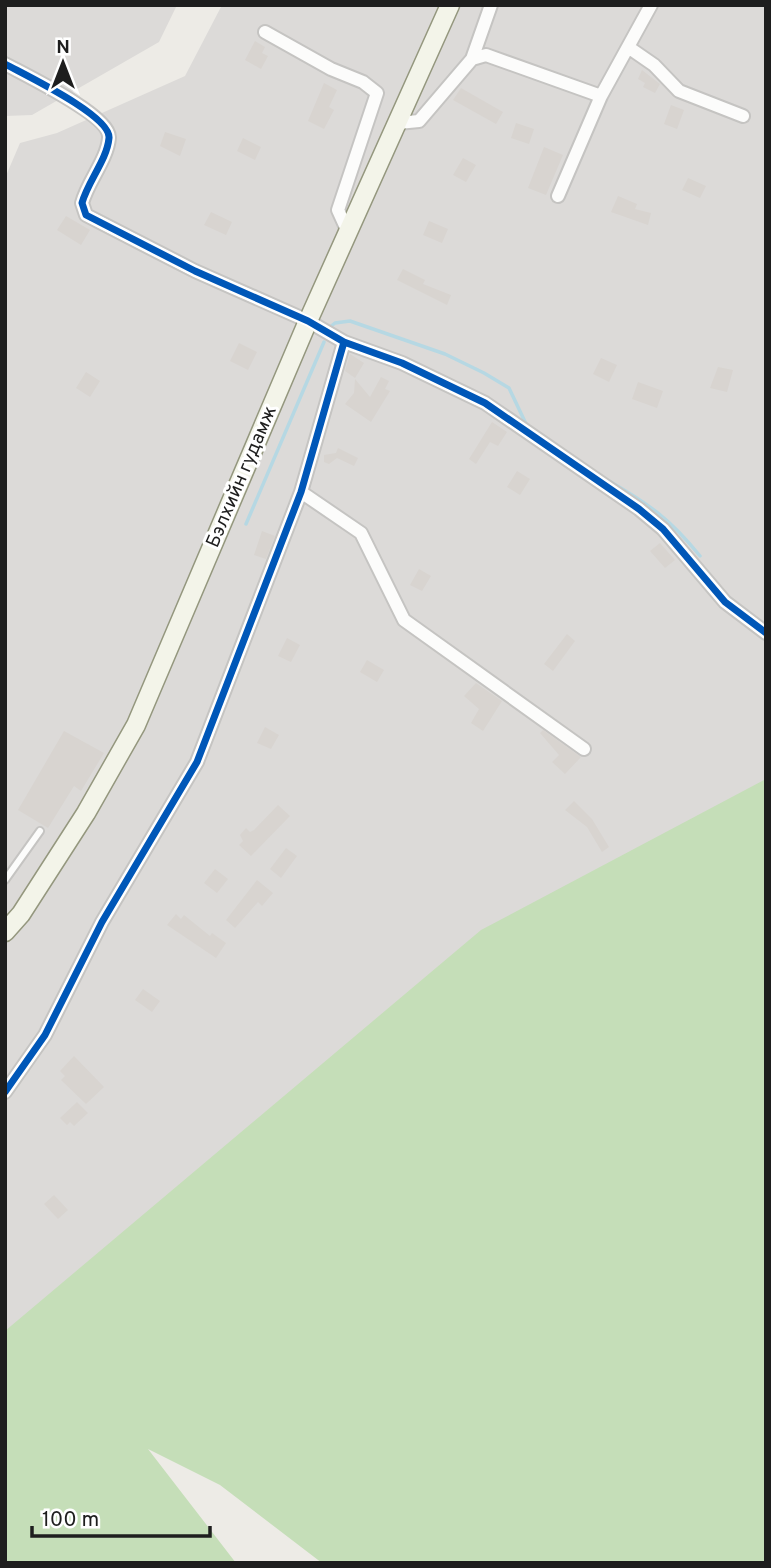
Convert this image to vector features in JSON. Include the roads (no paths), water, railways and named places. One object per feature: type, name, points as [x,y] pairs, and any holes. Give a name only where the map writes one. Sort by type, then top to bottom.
[{"type":"main road","name":"Бэлхийн гудамж","points":[[5,932],[21,914],[86,813],[136,725],[308,321],[450,5]]},
{"type":"street","points":[[398,123],[419,121],[472,59],[491,5]]},
{"type":"street","points":[[558,196],[601,96],[651,5]]},
{"type":"street","points":[[265,32],[331,69],[363,82],[377,93],[338,210],[348,232]]},
{"type":"street","points":[[628,47],[654,65],[679,91],[743,116]]},
{"type":"street","points":[[472,59],[486,55],[601,96]]},
{"type":"street","points":[[5,64],[86,111],[106,127],[109,136],[107,146],[82,203],[86,215],[207,277],[308,321],[344,342],[402,363],[485,403],[639,509],[663,529],[725,602],[766,633]]},
{"type":"street","points":[[5,1092],[45,1035],[102,922],[193,771],[302,492],[344,342]]},
{"type":"street","points":[[302,492],[361,533],[404,620],[584,749]]},
{"type":"lane","points":[[5,880],[40,831]]},
{"type":"waterway","points":[[330,327],[335,323],[350,321],[445,354],[484,373],[509,388],[527,426]]},
{"type":"waterway","points":[[246,524],[324,342]]},
{"type":"waterway","points":[[609,481],[659,514],[700,556]]}]
